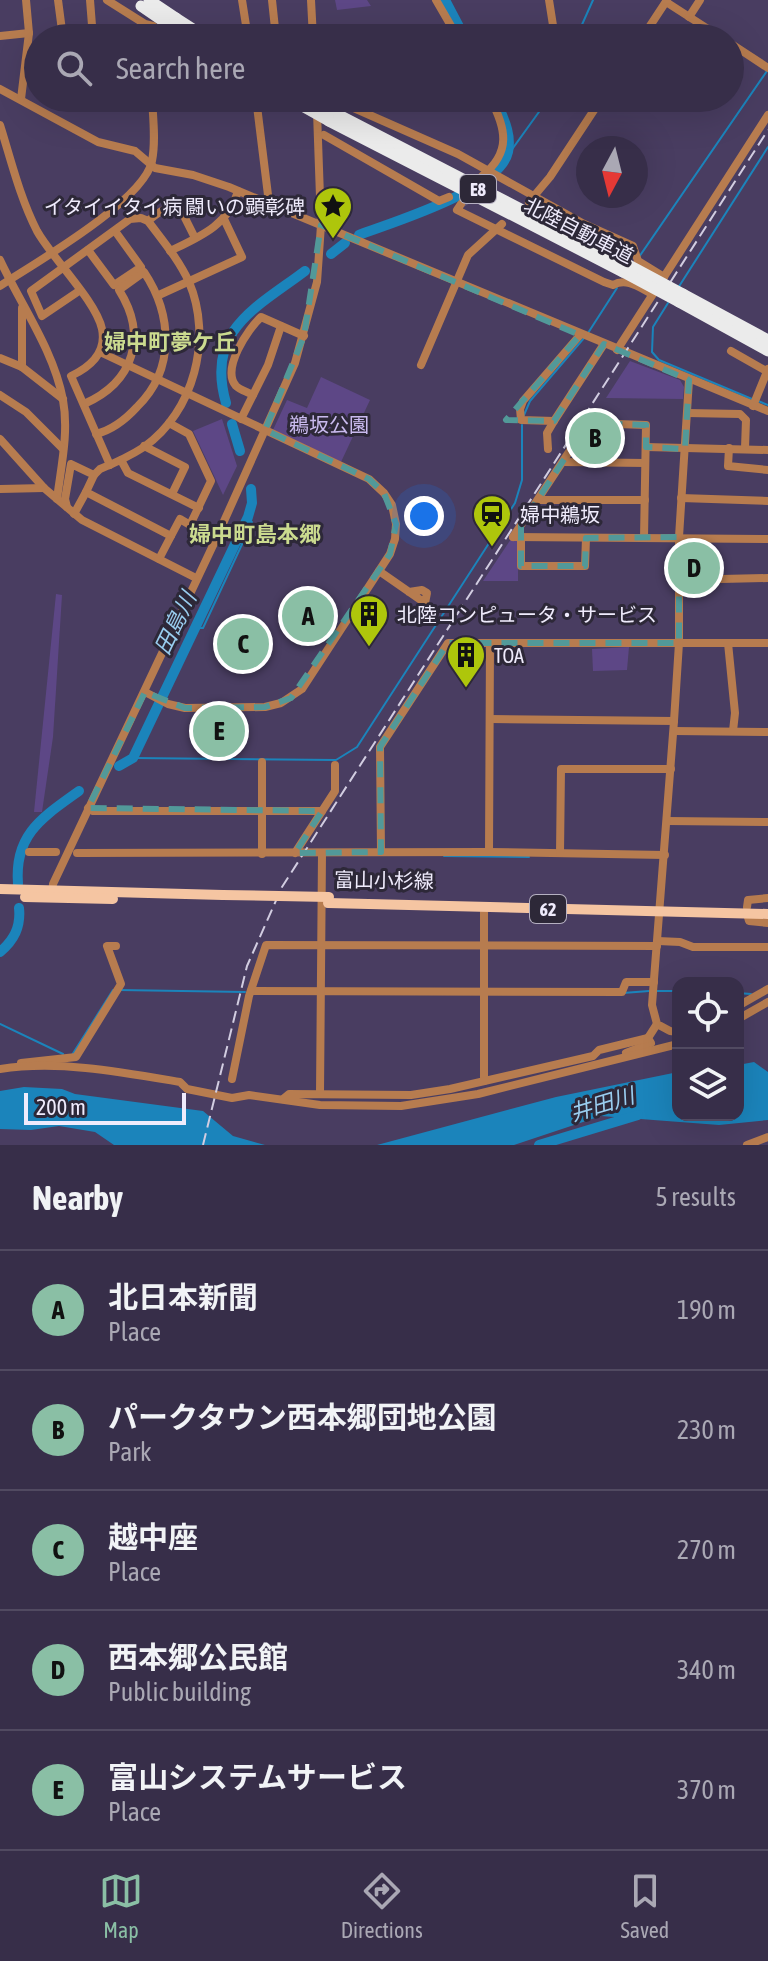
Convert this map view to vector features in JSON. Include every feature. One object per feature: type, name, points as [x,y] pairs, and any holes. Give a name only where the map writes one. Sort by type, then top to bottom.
[{"type":"highway","points":[[143,2],[176,24]]},
{"type":"highway","name":"北陸自動車道","points":[[321,112],[768,340]]},
{"type":"highway","name":"北陸自動車道","points":[[325,112],[330,116]]},
{"type":"highway","name":"北陸自動車道","points":[[681,298],[768,351]]},
{"type":"main road","name":"富山小杉線","points":[[0,889],[52,895]]},
{"type":"main road","name":"富山小杉線","points":[[0,896],[329,900],[747,910],[768,914]]},
{"type":"main road","name":"富山小杉線","points":[[329,900],[484,907],[661,908]]},
{"type":"main road","name":"富山小杉線","points":[[747,910],[768,907]]},
{"type":"street","points":[[26,0],[28,24]]},
{"type":"street","points":[[58,0],[61,24]]},
{"type":"street","points":[[90,0],[92,24]]},
{"type":"street","points":[[107,0],[145,24]]},
{"type":"street","points":[[242,0],[246,24]]},
{"type":"street","points":[[272,0],[275,24]]},
{"type":"street","points":[[311,0],[312,24]]},
{"type":"street","points":[[436,0],[450,24]]},
{"type":"street","points":[[549,0],[553,24]]},
{"type":"street","points":[[689,17],[700,0]]},
{"type":"street","points":[[651,24],[666,1],[700,24]]},
{"type":"street","points":[[143,2],[152,24]]},
{"type":"street","points":[[0,36],[24,34]]},
{"type":"street","points":[[744,52],[768,68]]},
{"type":"street","points":[[21,99],[24,77]]},
{"type":"street","points":[[0,89],[24,101]]},
{"type":"street","points":[[44,112],[98,142],[135,151],[155,168],[193,175],[267,202],[768,411]]},
{"type":"street","points":[[0,286],[52,253],[130,196],[152,163],[152,112]]},
{"type":"street","points":[[257,112],[267,202]]},
{"type":"street","points":[[52,895],[53,884],[145,692],[295,363],[317,282],[321,225],[317,112]]},
{"type":"street","points":[[363,112],[458,154],[485,174],[532,199],[633,246],[638,261],[664,277]]},
{"type":"street","points":[[485,174],[504,144],[504,131],[496,112]]},
{"type":"street","points":[[532,199],[568,152],[593,112]]},
{"type":"street","points":[[617,350],[768,115]]},
{"type":"street","points":[[0,125],[38,234],[99,318],[103,331],[100,352],[90,365],[71,376],[110,465]]},
{"type":"street","points":[[324,135],[439,201],[449,197]]},
{"type":"street","points":[[170,251],[224,219],[238,191]]},
{"type":"street","points":[[461,204],[457,210],[498,227],[604,282],[613,285],[620,281],[627,282],[652,294]]},
{"type":"street","points":[[148,221],[162,210],[175,206],[180,208],[195,238]]},
{"type":"street","points":[[71,510],[86,492],[94,475],[144,446],[169,423],[186,394],[199,346],[198,313],[189,283],[148,221],[130,219],[31,291],[42,316],[79,291]]},
{"type":"street","points":[[159,295],[242,257],[224,219]]},
{"type":"street","points":[[421,365],[468,255],[498,227]]},
{"type":"street","points":[[88,250],[114,285],[141,267],[115,231]]},
{"type":"street","points":[[0,260],[44,347],[63,400],[65,499],[71,510]]},
{"type":"street","points":[[84,404],[101,397],[113,387],[128,366],[134,346],[134,332],[129,308],[119,290],[144,272],[159,295],[167,337],[163,365],[157,380],[132,413],[96,434]]},
{"type":"street","points":[[22,303],[22,367]]},
{"type":"street","points":[[253,395],[234,383],[237,353],[246,334],[261,317],[304,336]]},
{"type":"street","points":[[241,419],[268,365],[281,326]]},
{"type":"street","points":[[554,421],[521,420],[520,409],[523,401],[580,335]]},
{"type":"street","points":[[548,449],[547,433],[604,344]]},
{"type":"street","points":[[731,351],[768,370],[753,406]]},
{"type":"street","points":[[100,352],[369,479],[392,505],[396,524],[390,554],[309,678],[291,698],[265,707],[185,708],[145,692]]},
{"type":"street","points":[[0,358],[22,367],[63,400]]},
{"type":"street","points":[[672,1031],[657,1024],[652,1013],[679,643],[679,537],[689,380]]},
{"type":"street","points":[[0,395],[26,412],[63,449]]},
{"type":"street","points":[[687,413],[740,414],[746,420],[745,448]]},
{"type":"street","points":[[169,423],[189,434],[211,481],[190,525]]},
{"type":"street","points":[[644,538],[646,425],[588,423],[513,537],[768,539]]},
{"type":"street","points":[[0,439],[44,488],[71,510],[196,578]]},
{"type":"street","points":[[144,446],[185,467],[172,494]]},
{"type":"street","points":[[646,447],[768,450]]},
{"type":"street","points":[[729,448],[728,466],[768,470]]},
{"type":"street","points":[[121,460],[128,473],[199,508]]},
{"type":"street","points":[[563,462],[645,463]]},
{"type":"street","points":[[66,463],[94,475]]},
{"type":"street","points":[[57,499],[66,463]]},
{"type":"street","points":[[0,489],[44,488]]},
{"type":"street","points":[[86,492],[171,536]]},
{"type":"street","points":[[681,498],[768,501]]},
{"type":"street","points":[[539,500],[645,500]]},
{"type":"street","points":[[159,559],[180,519],[216,539]]},
{"type":"street","points":[[521,537],[521,566],[585,566],[586,538]]},
{"type":"street","points":[[379,571],[409,592]]},
{"type":"street","points":[[678,580],[768,578]]},
{"type":"street","points":[[381,852],[380,747],[448,643],[768,643]]},
{"type":"street","points":[[489,852],[490,643]]},
{"type":"street","points":[[728,643],[735,713],[733,731]]},
{"type":"street","points":[[490,719],[768,732]]},
{"type":"street","points":[[262,762],[262,854]]},
{"type":"street","points":[[295,853],[335,791],[335,765]]},
{"type":"street","points":[[560,853],[561,769],[671,769]]},
{"type":"street","points":[[88,808],[93,811],[322,811]]},
{"type":"street","points":[[668,821],[768,822]]},
{"type":"street","points":[[29,852],[56,852]]},
{"type":"street","points":[[77,853],[489,852],[665,855]]},
{"type":"street","points":[[320,1094],[322,853]]},
{"type":"street","points":[[768,898],[748,900],[747,910],[749,921],[768,923]]},
{"type":"street","points":[[484,907],[484,1081]]},
{"type":"street","points":[[232,1079],[251,991],[266,945],[680,942],[693,947],[768,947]]},
{"type":"street","points":[[17,1066],[24,1061],[76,1057],[121,984],[107,946],[116,946]]},
{"type":"street","points":[[251,991],[622,992],[626,982],[654,982]]},
{"type":"street","points":[[744,1003],[768,989]]},
{"type":"street","points":[[744,1016],[768,1002]]},
{"type":"street","points":[[283,1099],[289,1094],[380,1096],[450,1089],[593,1056],[599,1050],[648,1038],[657,1024]]},
{"type":"street","points":[[611,1061],[651,1043],[648,1038]]},
{"type":"street","points":[[0,1069],[17,1066],[85,1068],[180,1082],[187,1089],[222,1097],[249,1095],[320,1105],[383,1107],[430,1103],[478,1094],[672,1046]]},
{"type":"street","points":[[747,1145],[768,1137]]},
{"type":"highlighted area","points":[[321,225],[580,335],[506,420],[554,421],[604,344],[689,380],[685,449],[646,447],[646,425],[588,423],[521,525],[521,566],[585,566],[586,538],[679,537],[679,643],[448,643],[380,747],[381,852],[295,853],[322,811],[88,808],[145,692],[185,708],[265,707],[291,698],[390,554],[396,524],[384,493],[369,479],[265,430],[304,336]]},
{"type":"green space","points":[[335,0],[367,0],[371,6],[337,10]]},
{"type":"green space","points":[[630,361],[680,380],[684,387],[683,399],[606,398]]},
{"type":"green space","name":"鵜坂公園","points":[[321,377],[370,400],[341,462],[273,430],[287,400],[307,408]]},
{"type":"green space","points":[[222,419],[237,466],[223,495],[193,431]]},
{"type":"green space","points":[[592,425],[609,426],[609,458],[584,457],[584,449],[573,449]]},
{"type":"green space","points":[[511,539],[518,539],[518,581],[483,581]]},
{"type":"green space","points":[[56,594],[62,595],[53,737],[42,812],[34,812]]},
{"type":"green space","points":[[629,647],[627,670],[593,671],[592,649]]},
{"type":"water","points":[[754,1062],[768,1072],[768,1120],[719,1125],[601,1116],[514,1145],[377,1145],[556,1097],[672,1073],[672,1121],[744,1121],[744,1064]]},
{"type":"water","points":[[24,1087],[62,1089],[75,1094],[203,1111],[233,1136],[265,1145],[114,1145],[95,1132],[59,1126],[31,1130],[0,1129],[0,1091]]},
{"type":"waterway","name":"田島川","points":[[445,0],[458,24]]},
{"type":"waterway","points":[[582,24],[593,0]]},
{"type":"waterway","points":[[744,104],[767,71]]},
{"type":"waterway","name":"田島川","points":[[359,235],[443,203],[486,179],[501,166],[508,152],[509,138],[501,112]]},
{"type":"waterway","points":[[508,155],[539,112]]},
{"type":"waterway","points":[[639,257],[739,112]]},
{"type":"waterway","points":[[678,288],[768,147]]},
{"type":"waterway","name":"田島川","points":[[331,254],[345,243]]},
{"type":"waterway","name":"田島川","points":[[226,403],[221,378],[229,339],[253,310],[305,271]]},
{"type":"waterway","points":[[588,333],[617,288]]},
{"type":"waterway","points":[[668,303],[653,327],[652,352],[659,360],[752,399]]},
{"type":"waterway","points":[[524,415],[530,401],[584,338]]},
{"type":"waterway","points":[[758,401],[768,405]]},
{"type":"waterway","name":"田島川","points":[[232,424],[240,451]]},
{"type":"waterway","points":[[133,758],[336,760],[357,747],[515,503],[522,480],[522,425]]},
{"type":"waterway","name":"田島川","points":[[119,766],[133,758],[248,517],[252,503],[251,489]]},
{"type":"waterway","points":[[195,628],[203,628],[251,525],[248,517]]},
{"type":"waterway","name":"田島川","points":[[18,884],[18,867],[26,839],[54,809],[79,791]]},
{"type":"waterway","points":[[444,856],[529,857]]},
{"type":"waterway","name":"田島川","points":[[0,952],[16,933],[19,908]]},
{"type":"waterway","points":[[72,1055],[113,990]]},
{"type":"waterway","points":[[119,990],[245,992]]},
{"type":"waterway","points":[[623,993],[649,991]]},
{"type":"waterway","points":[[655,991],[672,991]]},
{"type":"waterway","points":[[744,993],[751,994]]},
{"type":"waterway","points":[[0,1024],[63,1054]]},
{"type":"waterway","name":"井田川","points":[[539,1145],[638,1115]]},
{"type":"tunnel","points":[[461,204],[494,183]]},
{"type":"railway","points":[[203,1145],[247,966],[282,887],[768,130]]},
{"type":"place","name":"イタイイタイ病 闘いの顕彰碑","points":[[333,240]]},
{"type":"place","name":"パークタウン西本郷団地公園","points":[[595,438]]},
{"type":"place","name":"婦中鵜坂","points":[[492,548]]},
{"type":"place","name":"西本郷公民館","points":[[694,568]]},
{"type":"place","name":"北日本新聞","points":[[308,616]]},
{"type":"place","name":"越中座","points":[[243,644]]},
{"type":"place","name":"北陸コンピュータ・サービス","points":[[369,648]]},
{"type":"place","name":"TOA","points":[[466,689]]},
{"type":"place","name":"富山システムサービス","points":[[219,731]]},
{"type":"district","name":"婦中町夢ケ丘","points":[[170,342]]},
{"type":"district","name":"婦中町島本郷","points":[[255,534]]}]
